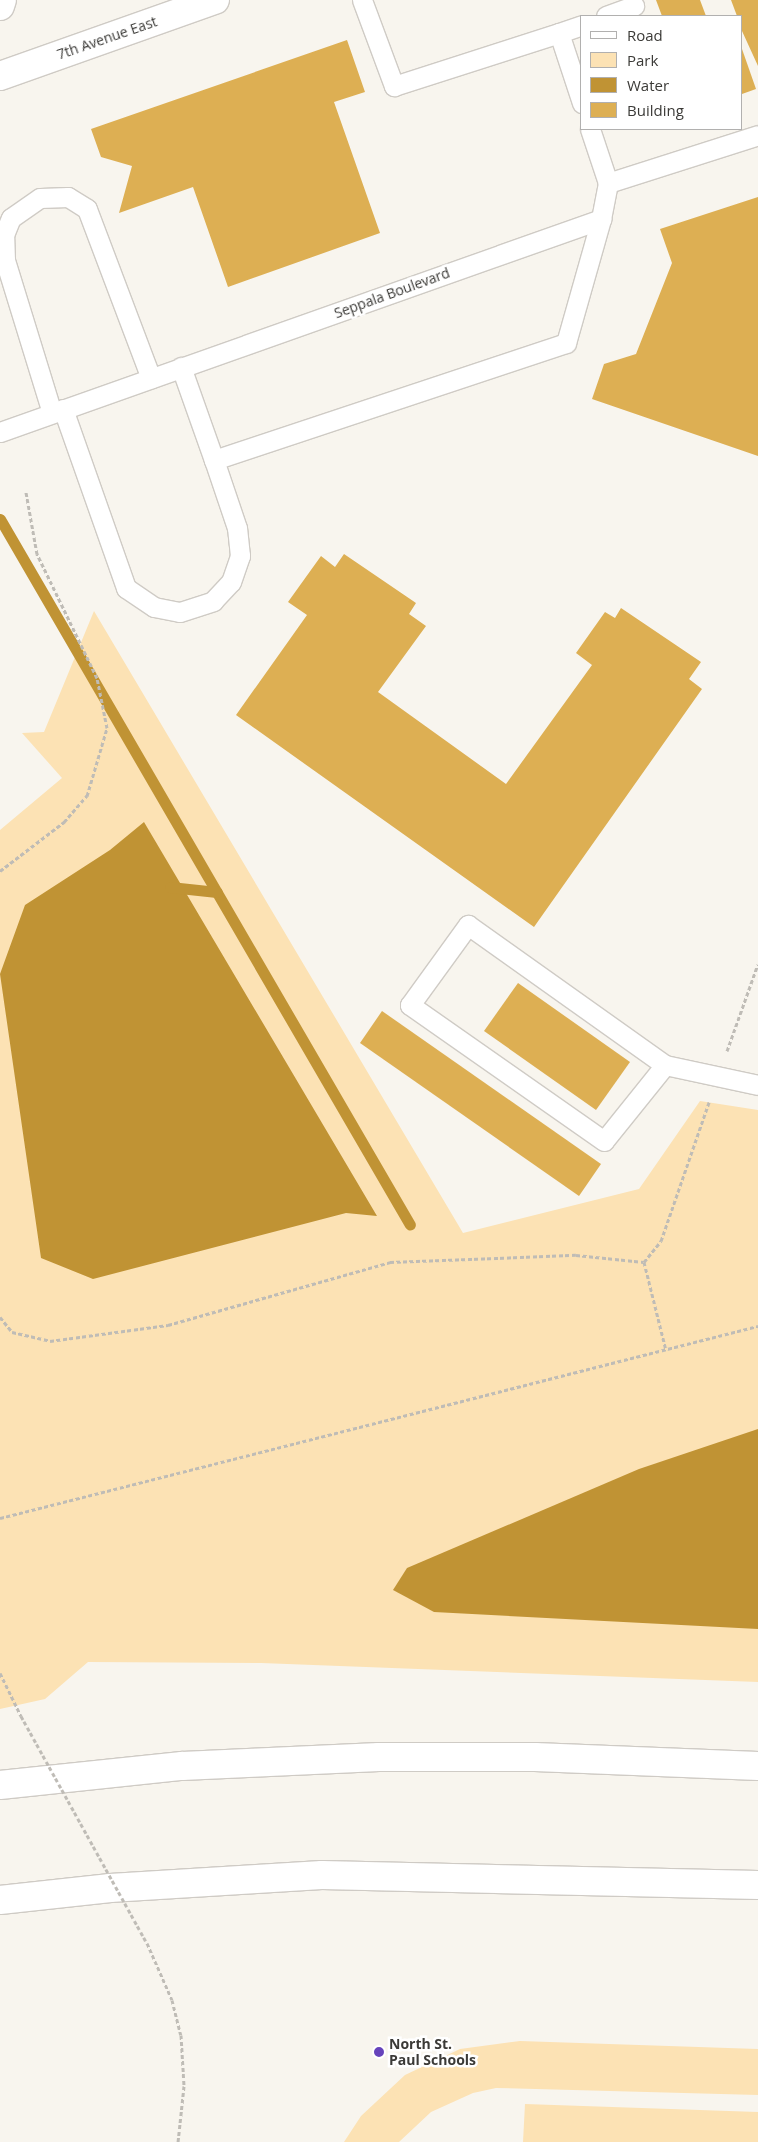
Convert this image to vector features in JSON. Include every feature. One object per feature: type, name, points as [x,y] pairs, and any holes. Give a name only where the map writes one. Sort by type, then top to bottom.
[{"type":"main road","points":[[0,6],[2,0]]},
{"type":"main road","name":"7th Avenue East","points":[[0,76],[215,0]]},
{"type":"main road","points":[[0,1786],[182,1766],[379,1757],[536,1757],[758,1766]]},
{"type":"main road","points":[[0,1900],[110,1888],[322,1875],[758,1884]]},
{"type":"lane","points":[[362,0],[394,86],[580,26]]},
{"type":"lane","points":[[609,15],[634,6]]},
{"type":"lane","points":[[559,33],[580,96]]},
{"type":"lane","points":[[214,460],[566,343],[608,183],[590,130]]},
{"type":"lane","points":[[608,183],[758,135]]},
{"type":"lane","points":[[151,378],[87,209],[68,197],[40,198],[12,218],[4,236],[5,260],[58,411],[126,588],[154,607],[188,609],[213,600],[231,582],[240,556],[237,528],[181,367]]},
{"type":"lane","name":"Seppala Boulevard","points":[[0,432],[600,219]]},
{"type":"lane","points":[[665,1065],[604,1141],[410,1005],[468,925],[665,1065],[719,1074],[758,1085]]},
{"type":"path","points":[[0,871],[64,822],[87,796],[107,728],[97,678],[37,554],[26,492]]},
{"type":"path","points":[[644,1262],[661,1242],[758,964]]},
{"type":"path","points":[[0,1317],[12,1332],[50,1341],[168,1325],[390,1262],[576,1254],[644,1262]]},
{"type":"path","points":[[644,1262],[666,1350]]},
{"type":"path","points":[[0,1518],[758,1326]]},
{"type":"path","points":[[0,1674],[21,1716],[147,1943],[172,2000],[181,2035],[184,2086],[178,2142]]},
{"type":"green space","points":[[94,611],[463,1233],[639,1189],[700,1101],[758,1110],[758,1682],[261,1663],[88,1662],[45,1699],[0,1709],[0,830],[62,778],[22,733],[44,732]]},
{"type":"green space","points":[[520,2041],[758,2049],[758,2095],[496,2088],[473,2093],[431,2112],[399,2142],[344,2142],[361,2116],[405,2075],[460,2049]]},
{"type":"green space","points":[[525,2104],[758,2112],[758,2142],[523,2142]]},
{"type":"water","points":[[144,822],[377,1216],[346,1213],[93,1279],[41,1258],[0,974],[25,905],[110,850]]},
{"type":"water","points":[[758,1429],[758,1629],[434,1612],[393,1590],[407,1568],[639,1469]]},
{"type":"building","points":[[656,0],[700,0],[706,15],[662,15]]},
{"type":"building","points":[[731,0],[758,0],[758,66],[743,33],[743,15],[737,15]]},
{"type":"building","points":[[347,40],[365,92],[334,102],[380,233],[228,287],[193,187],[119,213],[132,166],[101,157],[91,129]]},
{"type":"building","points":[[743,52],[756,89],[743,94]]},
{"type":"building","points":[[758,197],[758,456],[592,399],[604,364],[636,354],[672,263],[660,229]]},
{"type":"building","points":[[344,554],[416,603],[409,614],[426,626],[378,692],[506,784],[592,665],[576,653],[605,612],[615,618],[621,608],[701,662],[689,679],[702,689],[534,927],[236,715],[307,615],[288,602],[321,556],[335,567]]},
{"type":"building","points":[[518,983],[630,1062],[596,1110],[484,1031]]},
{"type":"building","points":[[382,1011],[601,1164],[579,1196],[360,1043]]},
{"type":"waterway","points":[[0,519],[410,1225]]},
{"type":"waterway","points":[[170,887],[217,892]]},
{"type":"place","name":"North St. Paul Schools","points":[[379,2052]]}]
